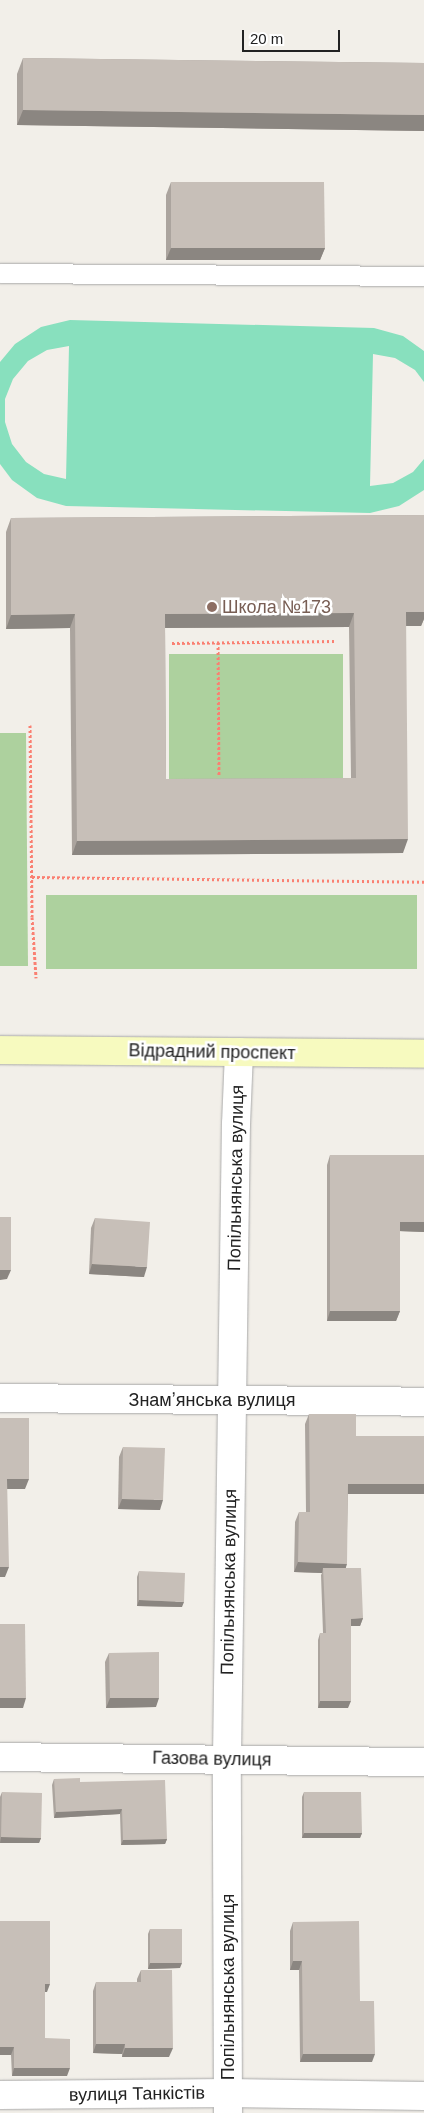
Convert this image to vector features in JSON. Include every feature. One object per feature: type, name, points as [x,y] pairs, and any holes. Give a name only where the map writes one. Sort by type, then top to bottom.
[{"type":"main road","name":"Відрадний проспект","points":[[0,1050],[424,1054]]},
{"type":"street","name":"Попільнянська вулиця","points":[[228,2103],[227,1758],[239,1052]]},
{"type":"street","name":"Знамʼянська вулиця","points":[[0,1398],[424,1402]]},
{"type":"street","name":"Газова вулиця","points":[[0,1757],[227,1758],[424,1762]]},
{"type":"street","name":"вулиця Танкістів","points":[[0,2095],[228,2103],[424,2096]]},
{"type":"lane","points":[[0,273],[424,276]]},
{"type":"path","points":[[172,643],[335,641]]},
{"type":"path","points":[[218,642],[219,776]]},
{"type":"path","points":[[30,725],[32,877],[36,978]]},
{"type":"path","points":[[32,877],[424,882]]},
{"type":"green space","points":[[70,320],[374,328],[403,336],[424,351],[424,382],[415,370],[395,358],[373,354],[370,486],[393,483],[413,472],[424,459],[424,490],[399,506],[370,513],[66,506],[37,498],[12,480],[0,464],[0,362],[15,344],[41,327]],"holes":[[[69,346],[66,479],[44,474],[26,462],[12,444],[5,422],[5,399],[13,379],[28,361],[47,350]]]},
{"type":"green space","points":[[169,654],[343,654],[343,783],[169,783]]},
{"type":"green space","points":[[0,733],[26,733],[28,966],[0,966]]},
{"type":"green space","points":[[46,895],[417,895],[417,969],[46,969]]},
{"type":"building","points":[[23,58],[424,63],[424,115],[23,110]]},
{"type":"building","points":[[171,182],[324,182],[325,248],[171,248]]},
{"type":"building","points":[[424,515],[424,612],[406,612],[408,839],[77,841],[75,614],[11,615],[11,518]],"holes":[[[354,613],[356,778],[166,779],[165,614]]]},
{"type":"building","points":[[330,1155],[424,1155],[424,1222],[400,1222],[400,1311],[330,1311]]},
{"type":"building","points":[[0,1217],[11,1217],[11,1270],[0,1270]]},
{"type":"building","points":[[95,1218],[150,1222],[147,1267],[92,1264]]},
{"type":"building","points":[[309,1414],[356,1414],[356,1436],[424,1436],[424,1484],[348,1484],[347,1564],[298,1562],[299,1512],[310,1512]]},
{"type":"building","points":[[0,1418],[29,1418],[29,1479],[7,1479],[9,1567],[0,1567]]},
{"type":"building","points":[[123,1447],[165,1448],[163,1500],[122,1499]]},
{"type":"building","points":[[323,1568],[361,1568],[363,1618],[351,1619],[351,1701],[320,1701],[320,1633],[326,1633]]},
{"type":"building","points":[[139,1571],[185,1573],[184,1602],[139,1600]]},
{"type":"building","points":[[0,1624],[25,1624],[26,1698],[0,1698]]},
{"type":"building","points":[[159,1652],[159,1698],[110,1698],[109,1653]]},
{"type":"building","points":[[80,1778],[80,1782],[165,1780],[167,1839],[123,1840],[122,1809],[56,1812],[54,1779]]},
{"type":"building","points":[[2,1792],[42,1793],[41,1838],[1,1837]]},
{"type":"building","points":[[304,1792],[361,1792],[362,1833],[304,1833]]},
{"type":"building","points":[[0,1921],[50,1921],[50,1984],[45,1984],[45,2038],[70,2039],[70,2068],[14,2068],[14,2047],[0,2047]]},
{"type":"building","points":[[359,1921],[360,2001],[374,2001],[375,2054],[303,2054],[302,1961],[293,1961],[293,1922]]},
{"type":"building","points":[[150,1929],[182,1929],[182,1963],[150,1963]]},
{"type":"building","points":[[141,1970],[172,1970],[173,2048],[125,2048],[125,2044],[96,2044],[96,1982],[141,1982]]},
{"type":"place","name":"Школа №173","points":[[212,607]]}]
